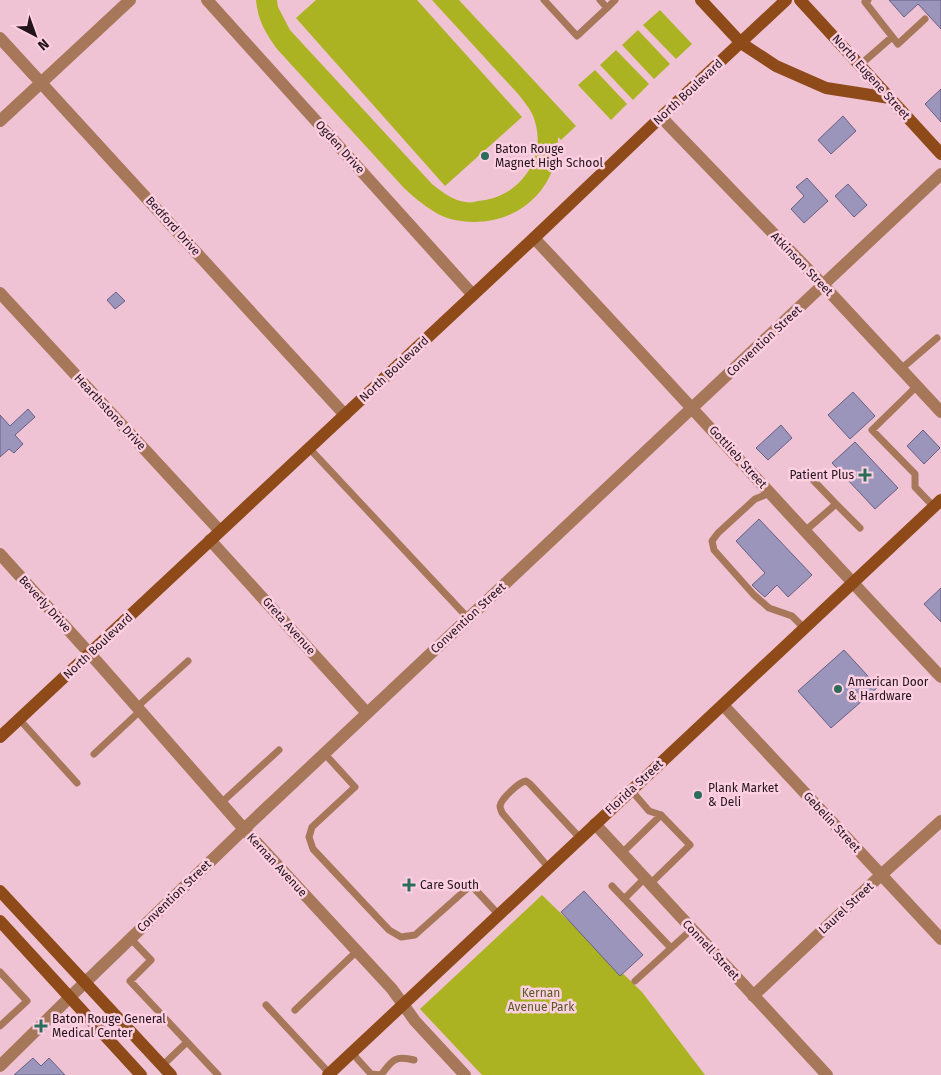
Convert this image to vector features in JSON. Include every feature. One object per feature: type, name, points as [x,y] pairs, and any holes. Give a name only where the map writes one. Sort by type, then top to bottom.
[{"type":"street","points":[[0,121],[130,0]]},
{"type":"street","name":"Ogden Drive","points":[[207,0],[473,295]]},
{"type":"street","points":[[701,0],[741,43],[776,66],[826,88],[890,98]]},
{"type":"street","name":"North Boulevard","points":[[0,737],[786,0]]},
{"type":"street","name":"North Eugene Street","points":[[800,0],[941,154]]},
{"type":"street","name":"Bedford Drive","points":[[0,38],[345,415]]},
{"type":"street","name":"Atkinson Street","points":[[661,117],[823,285],[941,412]]},
{"type":"street","name":"Convention Street","points":[[0,1066],[324,753],[941,174]]},
{"type":"street","name":"Gottlieb Street","points":[[534,238],[941,677]]},
{"type":"street","name":"Hearthstone Drive","points":[[0,293],[215,536]]},
{"type":"street","name":"Florida Street","points":[[329,1074],[937,504]]},
{"type":"street","name":"Greta Avenue","points":[[215,536],[367,713]]},
{"type":"street","name":"Beverly Drive","points":[[0,554],[90,653]]},
{"type":"street","name":"Kernan Avenue","points":[[90,653],[244,829],[392,989],[415,1022],[465,1075]]},
{"type":"street","name":"Gebelin Street","points":[[723,705],[941,938]]},
{"type":"street","name":"Laurel Street","points":[[753,996],[941,821]]},
{"type":"street","name":"Connell Street","points":[[595,824],[827,1075]]},
{"type":"street","points":[[0,891],[167,1070]]},
{"type":"street","points":[[0,921],[141,1075]]},
{"type":"lane","points":[[544,0],[577,36],[615,0]]},
{"type":"lane","points":[[600,0],[607,8]]},
{"type":"lane","points":[[868,0],[865,2],[898,44],[925,19]]},
{"type":"lane","points":[[860,65],[892,36]]},
{"type":"lane","points":[[901,369],[940,338]]},
{"type":"lane","points":[[916,386],[872,430],[914,474],[915,488],[937,504]]},
{"type":"lane","points":[[309,448],[468,618]]},
{"type":"lane","points":[[814,481],[860,528]]},
{"type":"lane","points":[[770,493],[755,499],[718,533],[712,541],[714,550],[761,602],[769,608],[792,616],[805,629]]},
{"type":"lane","points":[[805,532],[836,504]]},
{"type":"lane","points":[[94,754],[188,661]]},
{"type":"lane","points":[[19,719],[77,783]]},
{"type":"lane","points":[[221,803],[279,750]]},
{"type":"lane","points":[[324,753],[355,787],[312,827],[309,837],[312,849],[389,930],[402,937],[415,935],[471,885],[499,915]]},
{"type":"lane","points":[[549,868],[502,814],[500,807],[502,801],[521,782],[526,781],[580,838]]},
{"type":"lane","points":[[624,899],[690,846],[661,815],[649,811],[631,790]]},
{"type":"lane","points":[[622,853],[661,815]]},
{"type":"lane","points":[[612,886],[671,948]]},
{"type":"lane","points":[[635,981],[692,929]]},
{"type":"lane","points":[[130,939],[151,960],[130,981],[218,1075]]},
{"type":"lane","points":[[295,1010],[357,951]]},
{"type":"lane","points":[[0,972],[27,1001],[0,1026]]},
{"type":"lane","points":[[266,1005],[329,1074]]},
{"type":"lane","points":[[167,1070],[187,1042]]},
{"type":"lane","points":[[352,1053],[370,1074],[381,1075],[391,1062],[402,1057],[414,1060]]},
{"type":"green space","points":[[256,0],[277,0],[278,7],[290,30],[432,184],[457,200],[470,202],[492,199],[516,185],[526,175],[533,163],[537,150],[538,136],[532,115],[519,95],[432,0],[459,0],[576,126],[561,140],[558,137],[556,157],[550,176],[528,204],[512,214],[494,220],[475,222],[448,218],[428,207],[404,188],[277,49],[263,26],[258,14]]},
{"type":"green space","points":[[316,0],[417,0],[522,117],[445,186],[296,18]]},
{"type":"green space","points":[[660,10],[692,44],[676,59],[643,25]]},
{"type":"green space","points":[[638,30],[670,64],[654,79],[622,45]]},
{"type":"green space","points":[[616,50],[649,84],[633,100],[600,65]]},
{"type":"green space","points":[[595,70],[627,104],[611,120],[578,85]]},
{"type":"green space","name":"Kernan Avenue Park","points":[[542,895],[642,992],[705,1075],[482,1075],[420,1009]]},
{"type":"building","points":[[889,0],[941,0],[941,29],[918,4],[904,17]]},
{"type":"building","points":[[941,89],[941,122],[925,104]]},
{"type":"building","points":[[843,116],[856,131],[831,154],[818,140]]},
{"type":"building","points":[[807,178],[828,201],[804,223],[791,209],[804,196],[796,187]]},
{"type":"building","points":[[848,184],[867,205],[854,217],[835,196]]},
{"type":"building","points":[[116,292],[125,301],[115,309],[107,300]]},
{"type":"building","points":[[853,392],[875,416],[850,439],[828,415]]},
{"type":"building","points":[[28,409],[35,417],[15,435],[23,444],[14,453],[9,449],[0,457],[0,415],[10,426]]},
{"type":"building","points":[[781,425],[792,438],[768,460],[756,448]]},
{"type":"building","points":[[923,430],[940,448],[924,464],[907,446]]},
{"type":"building","name":"Patient Plus","points":[[855,442],[898,488],[875,509],[832,463]]},
{"type":"building","points":[[759,519],[812,575],[788,597],[777,585],[765,597],[752,585],[765,573],[736,541]]},
{"type":"building","points":[[941,588],[941,622],[924,604]]},
{"type":"building","name":"American Door & Hardware","points":[[844,650],[878,687],[831,728],[798,691]]},
{"type":"building","points":[[584,891],[643,955],[620,976],[561,912]]},
{"type":"building","points":[[33,1058],[41,1066],[49,1058],[65,1075],[14,1075]]},
{"type":"place","name":"Baton Rouge Magnet High School","points":[[485,156]]},
{"type":"place","name":"Patient Plus","points":[[865,475]]},
{"type":"place","name":"American Door & Hardware","points":[[838,689]]},
{"type":"place","name":"Plank Market & Deli","points":[[698,795]]},
{"type":"place","name":"Care South","points":[[409,885]]},
{"type":"place","name":"Baton Rouge General Medical Center","points":[[41,1026]]}]
